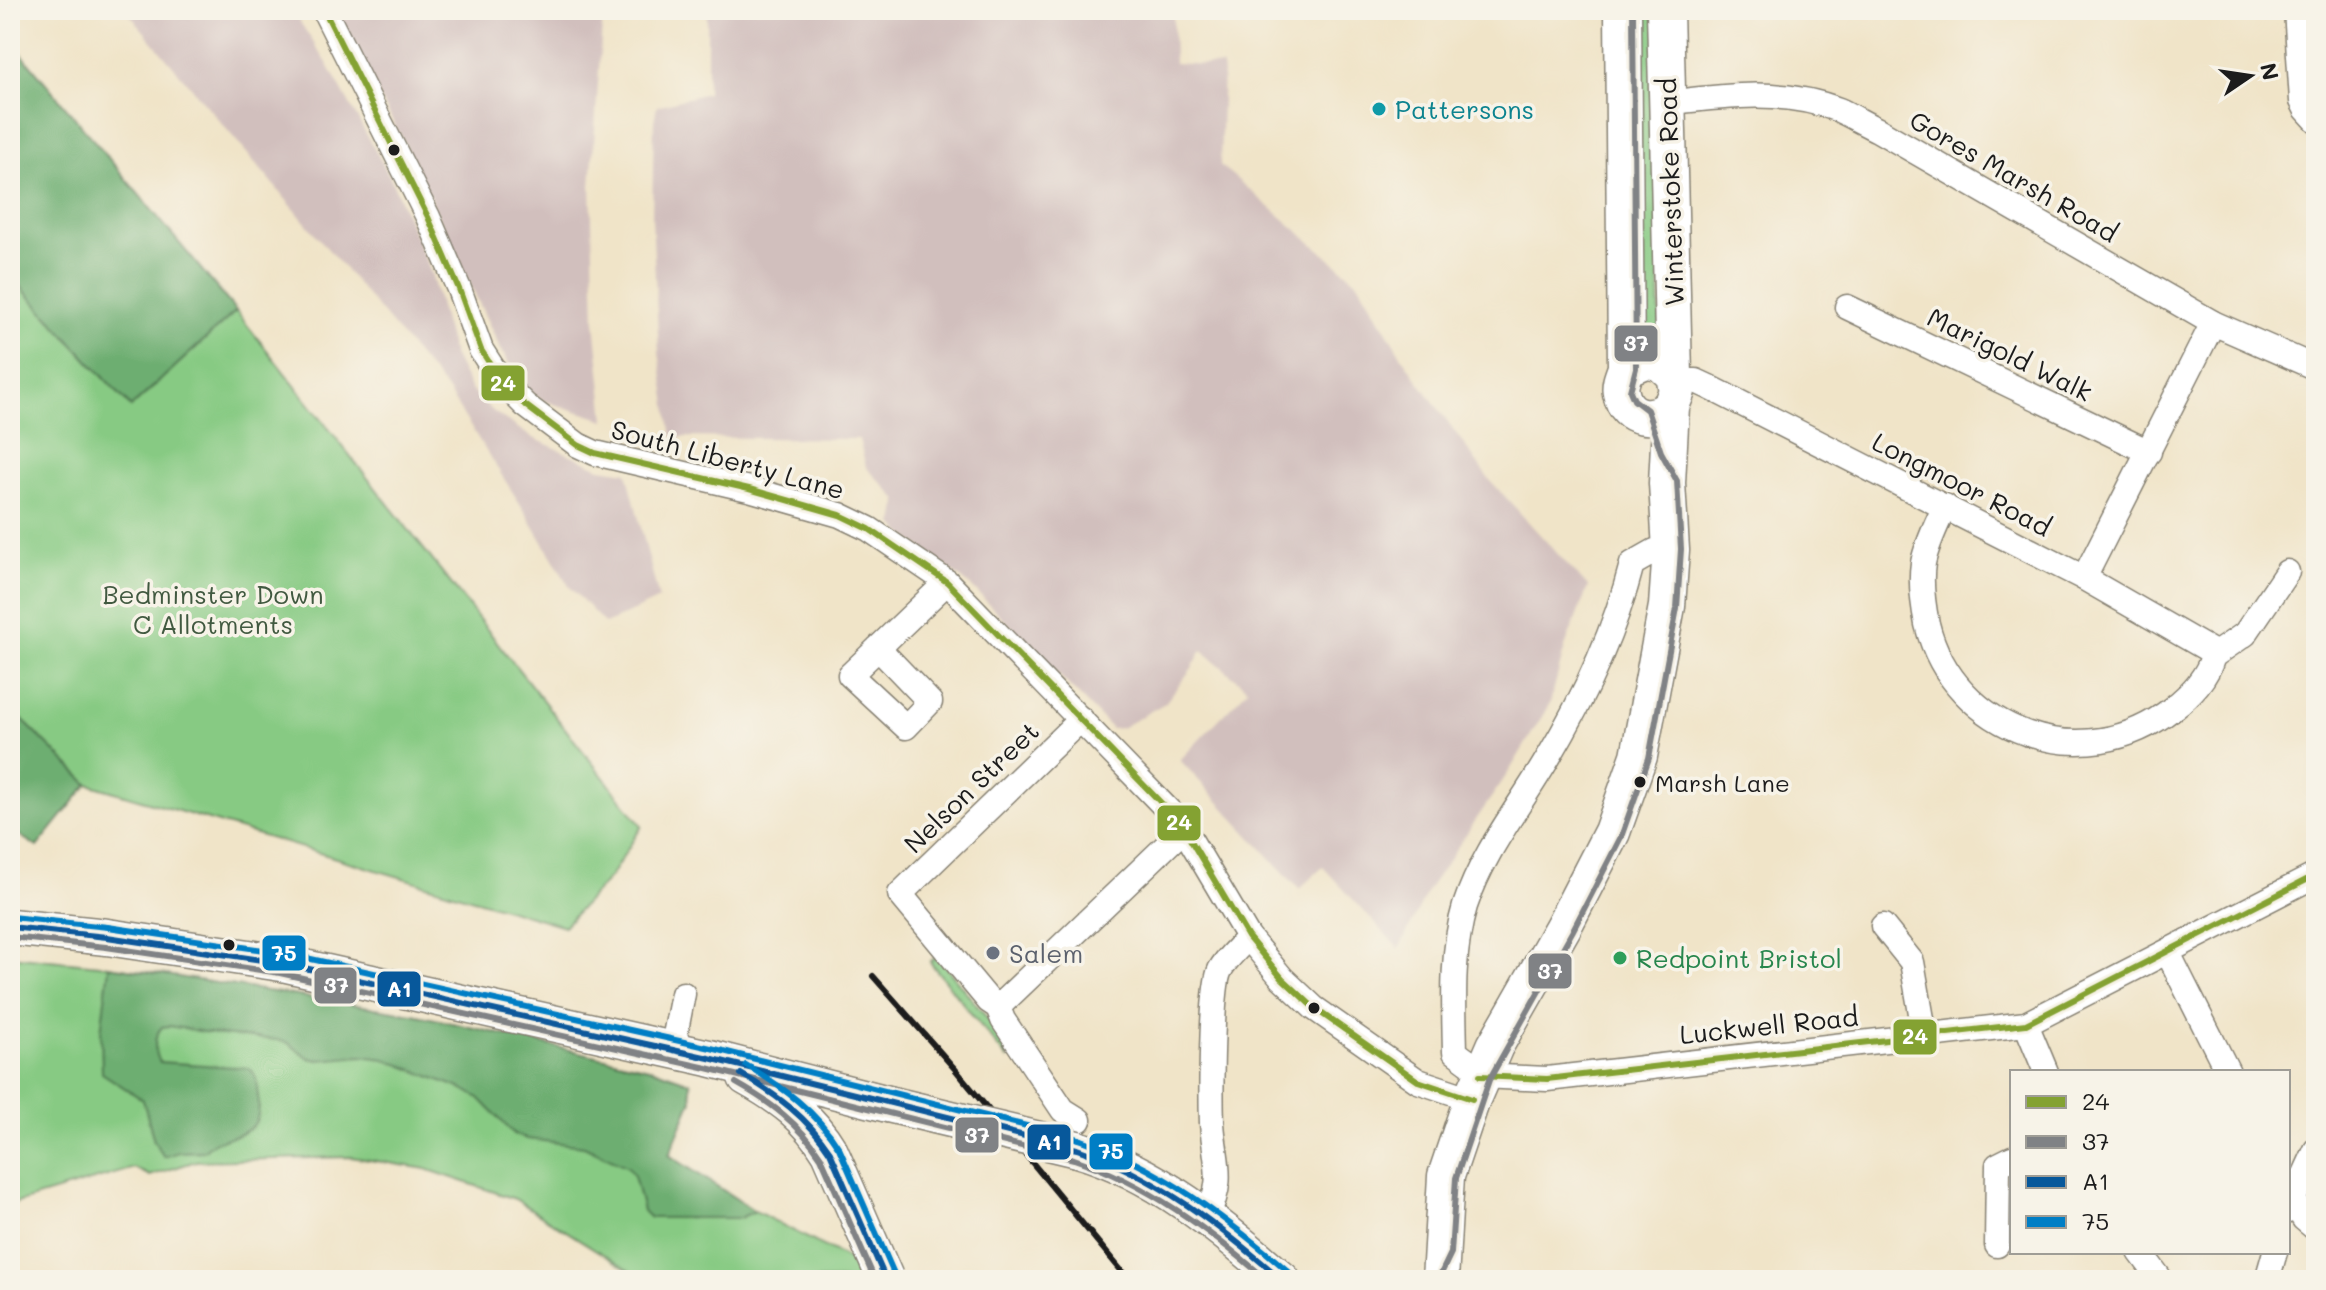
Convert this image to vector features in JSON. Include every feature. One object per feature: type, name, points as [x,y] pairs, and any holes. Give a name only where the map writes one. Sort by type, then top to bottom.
[{"type":"highway","name":"Winterstoke Road","points":[[1623,10],[1626,368],[1620,393],[1626,406],[1665,394]]},
{"type":"highway","name":"Winterstoke Road","points":[[1436,1270],[1446,1176],[1478,1082],[1612,832],[1639,756],[1667,606],[1671,550],[1665,394],[1665,10]]},
{"type":"highway","points":[[1626,368],[1650,360],[1660,362],[1665,394]]},
{"type":"highway","points":[[10,927],[107,937],[282,963],[709,1058],[888,1104],[1078,1135],[1206,1219],[1282,1280]]},
{"type":"highway","points":[[709,1058],[796,1108],[810,1122],[830,1152],[886,1280]]},
{"type":"highway","points":[[830,1152],[830,1121],[840,1109],[856,1104],[888,1104]]},
{"type":"street","name":"South Liberty Lane","points":[[324,10],[428,217],[481,350],[501,381],[525,405],[578,445],[615,458],[694,474],[840,515],[869,529],[947,582],[1184,829],[1248,937],[1282,978],[1314,1008],[1418,1081],[1478,1082]]},
{"type":"street","points":[[2296,10],[2302,101],[2316,120]]},
{"type":"street","name":"Gores Marsh Road","points":[[1667,103],[1753,95],[1779,96],[1838,110],[2213,323],[2316,368]]},
{"type":"street","name":"Marigold Walk","points":[[1847,307],[2149,452]]},
{"type":"street","points":[[2084,578],[2213,323]]},
{"type":"street","name":"Longmoor Road","points":[[1665,394],[1696,381],[1709,387],[2084,578],[2211,651],[2213,656]]},
{"type":"street","points":[[1945,506],[1923,562],[1924,611],[1932,642],[1943,665],[1959,690],[1979,708],[2034,736],[2058,742],[2107,740],[2132,733],[2163,716],[2200,683],[2213,656],[2245,634],[2287,572]]},
{"type":"street","points":[[1478,1082],[1455,1052],[1453,983],[1464,909],[1484,858],[1548,759],[1590,684],[1620,609],[1632,564],[1655,551],[1671,550]]},
{"type":"street","points":[[878,648],[947,582]]},
{"type":"street","name":"Nelson Street","points":[[998,1007],[989,1001],[900,894],[1081,719]]},
{"type":"street","points":[[1078,1135],[1003,1020],[998,1007],[1184,829]]},
{"type":"street","name":"Luckwell Road","points":[[1478,1082],[1547,1079],[2026,1024],[2316,875]]},
{"type":"street","points":[[1883,926],[1912,962],[1925,1036]]},
{"type":"street","points":[[1206,1219],[1217,1197],[1219,1172],[1212,1123],[1214,1009],[1219,972],[1248,937]]},
{"type":"street","points":[[2168,953],[2227,1070]]},
{"type":"street","points":[[672,1051],[683,994]]},
{"type":"street","points":[[2026,1024],[2045,1070]]},
{"type":"street","points":[[2290,1198],[2316,1150]]},
{"type":"street","points":[[1997,1245],[1998,1165],[2010,1159]]},
{"type":"street","points":[[2290,1201],[2316,1229]]},
{"type":"street","points":[[2142,1254],[2161,1280]]},
{"type":"street","points":[[2267,1280],[2274,1254]]},
{"type":"shaded area","points":[[126,10],[292,10],[327,63],[391,179],[431,273],[453,355],[471,390],[494,412],[531,437],[600,468],[627,472],[659,599],[605,624],[569,586],[447,390]]},
{"type":"shaded area","points":[[334,10],[603,10],[591,186],[595,321],[605,420],[545,401],[522,387],[499,346],[409,152]]},
{"type":"shaded area","points":[[707,10],[1173,10],[1174,63],[1223,66],[1220,165],[1358,282],[1403,359],[1488,478],[1588,587],[1565,647],[1550,703],[1510,770],[1428,890],[1399,949],[1323,867],[1299,889],[1180,760],[1248,689],[1202,650],[1165,703],[1121,728],[1112,729],[971,586],[894,524],[898,500],[866,467],[859,439],[672,437],[659,353],[652,218],[654,121],[657,106],[707,93]]},
{"type":"green space","points":[[1636,10],[1657,10],[1660,348],[1640,349],[1640,310],[1647,310],[1647,293],[1639,292]]},
{"type":"green space","points":[[10,40],[236,311],[131,407],[10,275]]},
{"type":"green space","name":"Bedminster Down C Allotments","points":[[10,275],[131,407],[236,311],[642,826],[610,877],[564,926],[88,784],[10,708]]},
{"type":"green space","points":[[10,708],[88,784],[37,847],[10,829]]},
{"type":"green space","points":[[10,956],[109,966],[413,1014],[653,1069],[690,1082],[692,1100],[669,1155],[755,1211],[854,1262],[862,1280],[644,1280],[515,1199],[426,1169],[351,1157],[196,1161],[150,1176],[134,1168],[10,1205]]},
{"type":"green space","points":[[937,956],[1004,1039],[1008,1060],[930,962]]},
{"type":"green space","points":[[109,966],[413,1014],[653,1069],[690,1082],[692,1100],[669,1155],[755,1211],[740,1218],[650,1218],[643,1211],[634,1176],[628,1167],[584,1146],[527,1139],[514,1134],[479,1098],[465,1090],[385,1059],[361,1056],[319,1060],[309,1058],[288,1043],[278,1040],[169,1026],[162,1027],[155,1040],[160,1062],[249,1068],[256,1081],[259,1112],[249,1129],[212,1144],[204,1151],[179,1152],[164,1157],[154,1141],[143,1100],[102,1073],[101,1032]]},
{"type":"railway","points":[[873,976],[955,1069],[1129,1280]]},
{"type":"transit line","name":"24","points":[[324,10],[428,217],[481,350],[501,381],[525,405],[578,445],[595,453],[749,489],[840,515],[869,529],[947,582],[1168,810],[1184,829],[1248,937],[1282,978],[1314,1008],[1418,1081],[1472,1099]]},
{"type":"transit line","name":"37","points":[[1438,1280],[1451,1253],[1456,1178],[1489,1080],[1621,837],[1649,758],[1677,608],[1681,549],[1677,481],[1661,452],[1647,410],[1634,400],[1630,391],[1636,368],[1633,10]]},
{"type":"transit line","name":"24","points":[[1480,1076],[1547,1079],[2026,1024],[2316,875]]},
{"type":"transit line","name":"75","points":[[11,917],[108,927],[284,953],[711,1048],[1079,1139],[1137,1164],[1190,1195],[1289,1272]]},
{"type":"transit line","name":"A1","points":[[10,927],[107,937],[282,963],[709,1058],[1077,1149],[1134,1173],[1186,1204],[1282,1280]]},
{"type":"transit line","name":"37","points":[[10,937],[106,947],[280,973],[707,1068],[1074,1159],[1127,1181],[1176,1210],[1267,1280]]},
{"type":"transit line","name":"75","points":[[746,1065],[798,1101],[830,1135],[839,1148],[895,1276]]},
{"type":"transit line","name":"A1","points":[[741,1074],[790,1108],[830,1152],[886,1280]]},
{"type":"transit line","name":"37","points":[[736,1083],[783,1114],[821,1157],[875,1280]]},
{"type":"place","name":"Pattersons","points":[[1379,109]]},
{"type":"place","name":"Marsh Lane","points":[[1640,782]]},
{"type":"place","name":"Salem","points":[[993,953]]},
{"type":"place","name":"Redpoint Bristol","points":[[1620,958]]}]
